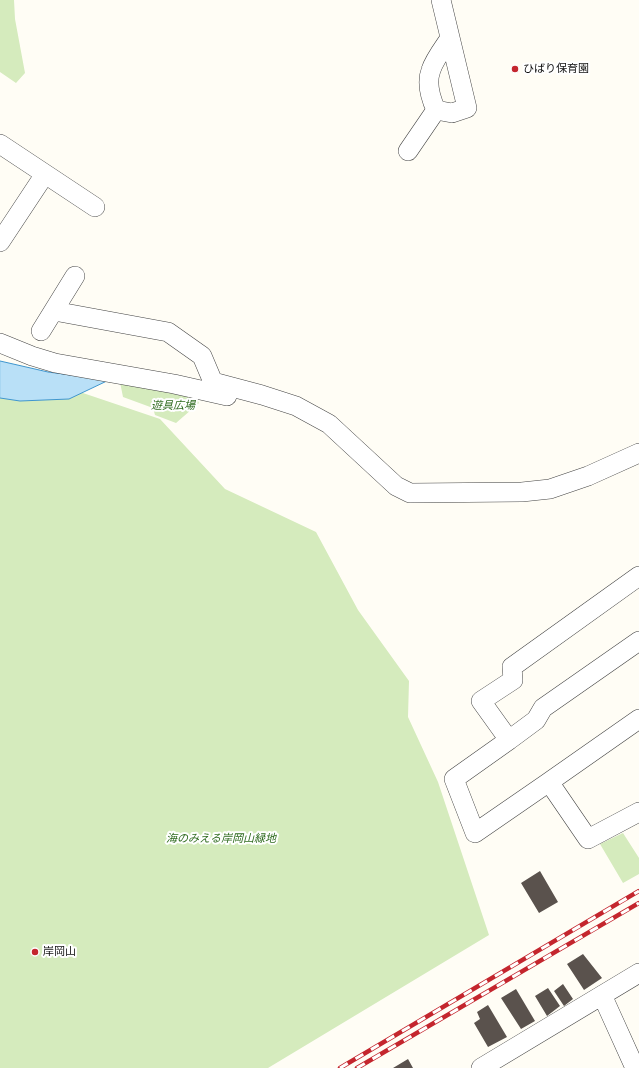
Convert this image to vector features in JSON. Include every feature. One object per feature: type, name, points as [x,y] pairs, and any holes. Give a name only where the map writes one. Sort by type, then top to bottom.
[{"type":"street","points":[[436,110],[452,113],[467,108],[441,0]]},
{"type":"street","points":[[436,110],[429,86],[430,71],[450,38]]},
{"type":"street","points":[[408,151],[436,110]]},
{"type":"street","points":[[0,144],[95,207]]},
{"type":"street","points":[[0,242],[45,174]]},
{"type":"street","points":[[41,331],[75,276]]},
{"type":"street","points":[[54,311],[168,332],[202,356],[213,382],[296,406],[329,424],[396,486],[410,493],[522,492],[550,489],[588,476],[639,452]]},
{"type":"street","points":[[0,343],[32,356],[55,363],[174,384],[237,399],[248,391]]},
{"type":"street","points":[[508,740],[481,701],[513,680],[512,667],[639,576]]},
{"type":"street","points":[[639,641],[543,708],[536,720],[454,779],[475,833],[639,719]]},
{"type":"street","points":[[549,782],[588,839],[639,812]]},
{"type":"street","points":[[481,1068],[639,973]]},
{"type":"street","points":[[602,995],[635,1068]]},
{"type":"green space","points":[[0,0],[14,0],[15,19],[25,73],[16,83],[0,72]]},
{"type":"green space","name":"海のみえる岸岡山緑地","points":[[0,365],[160,419],[225,489],[316,532],[358,610],[409,681],[408,717],[438,782],[489,935],[268,1068],[0,1068]]},
{"type":"green space","name":"遊具広場","points":[[120,382],[194,394],[199,403],[176,423],[155,415],[153,408],[123,397]]},
{"type":"green space","points":[[623,833],[639,858],[639,874],[623,883],[600,844]]},
{"type":"water","points":[[0,361],[48,372],[109,380],[69,399],[20,401],[0,398]]},
{"type":"building","points":[[540,871],[558,902],[539,913],[521,883]]},
{"type":"building","points":[[583,954],[602,978],[584,990],[567,964]]},
{"type":"building","points":[[563,984],[573,999],[564,1006],[554,991]]},
{"type":"building","points":[[548,988],[560,1006],[547,1016],[535,996]]},
{"type":"building","points":[[516,989],[535,1021],[521,1029],[501,998]]},
{"type":"building","points":[[488,1005],[507,1037],[488,1047],[474,1023],[480,1019],[477,1012]]},
{"type":"building","points":[[408,1059],[413,1068],[393,1068]]},
{"type":"railway","points":[[340,1068],[639,891]]},
{"type":"railway","points":[[357,1068],[639,903]]},
{"type":"place","name":"ひばり保育園","points":[[515,69]]},
{"type":"place","name":"岸岡山","points":[[35,952]]}]
